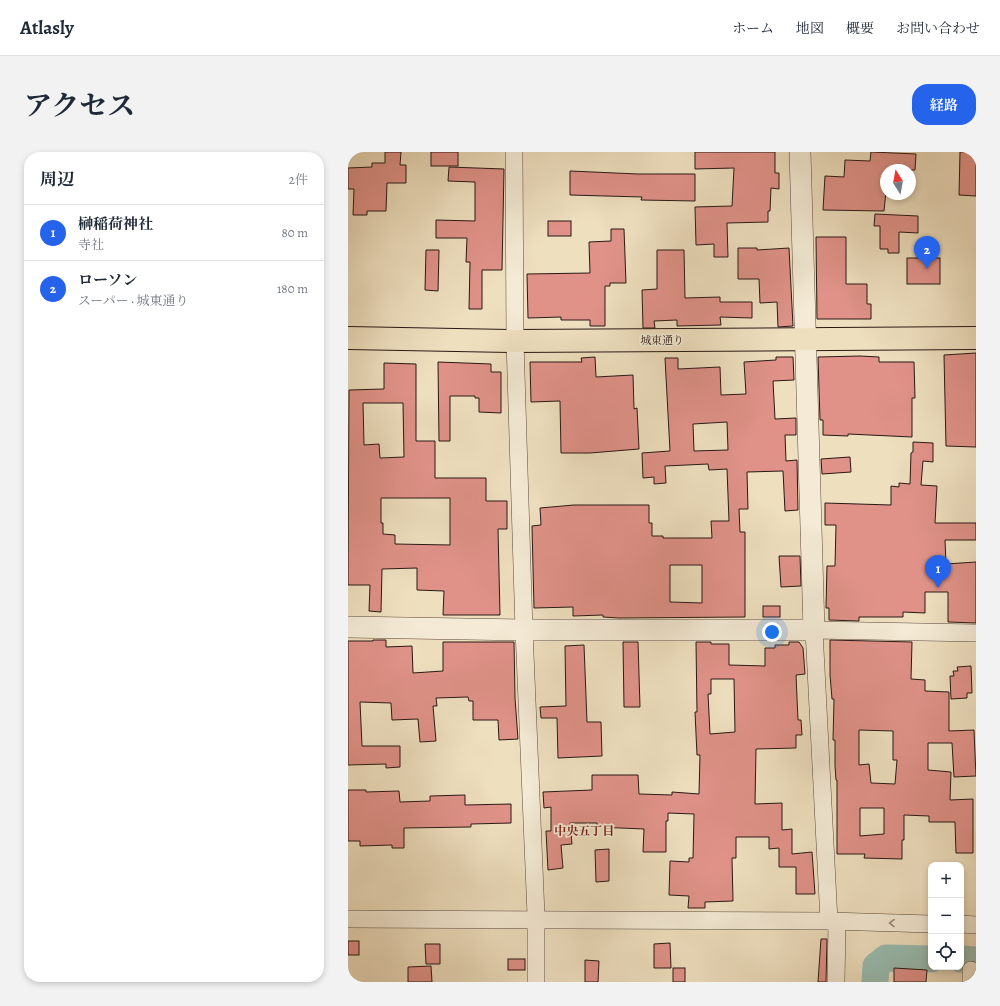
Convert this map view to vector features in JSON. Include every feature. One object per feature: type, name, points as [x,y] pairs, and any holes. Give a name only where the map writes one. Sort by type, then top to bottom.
[{"type":"highway","name":"城東通り","points":[[348,338],[515,341],[976,338]]},
{"type":"street","points":[[514,152],[515,341],[524,630],[536,920],[536,982]]},
{"type":"street","points":[[800,152],[814,630],[836,982]]},
{"type":"street","points":[[348,627],[524,630],[814,630],[976,633]]},
{"type":"street","points":[[348,919],[833,921],[928,924]]},
{"type":"street","points":[[964,924],[976,925]]},
{"type":"building","points":[[385,152],[401,152],[400,165],[406,165],[406,183],[387,183],[386,211],[367,211],[367,215],[353,215],[354,189],[348,189],[348,168],[372,167],[372,163],[385,163]]},
{"type":"building","points":[[431,152],[458,152],[458,166],[431,166]]},
{"type":"building","points":[[695,152],[775,152],[775,173],[779,173],[779,189],[771,188],[768,222],[727,223],[728,257],[714,257],[714,244],[696,245],[695,207],[732,206],[734,168],[695,169]]},
{"type":"building","points":[[871,152],[916,154],[915,164],[880,164],[880,200],[885,200],[884,211],[823,210],[825,176],[844,177],[845,160],[870,161]]},
{"type":"building","points":[[960,152],[976,152],[976,196],[959,195]]},
{"type":"building","points":[[449,167],[504,169],[502,270],[482,270],[482,309],[469,309],[470,262],[466,262],[467,238],[436,238],[436,220],[475,221],[475,182],[448,181]]},
{"type":"building","points":[[570,171],[638,174],[695,174],[695,201],[641,200],[642,197],[570,195]]},
{"type":"building","points":[[875,214],[918,216],[918,233],[899,232],[899,253],[888,253],[888,249],[880,249],[880,226],[874,226]]},
{"type":"building","points":[[548,221],[571,221],[571,236],[548,236]]},
{"type":"building","points":[[611,229],[624,229],[626,283],[610,283],[610,286],[605,286],[605,326],[590,326],[590,320],[561,320],[561,317],[528,318],[527,274],[590,273],[589,242],[611,241]]},
{"type":"building","points":[[816,237],[846,237],[846,284],[867,284],[867,304],[871,304],[871,319],[817,319]]},
{"type":"building","points":[[738,248],[757,248],[757,250],[789,248],[793,326],[778,327],[777,302],[760,303],[759,279],[738,279]]},
{"type":"building","points":[[426,250],[439,250],[438,291],[425,290]]},
{"type":"building","points":[[657,250],[684,250],[685,298],[720,297],[720,302],[752,302],[752,318],[720,317],[721,325],[677,326],[677,320],[654,321],[655,328],[643,328],[642,290],[657,289]]},
{"type":"building","points":[[907,258],[940,258],[940,284],[907,284]]},
{"type":"building","points":[[976,353],[976,447],[946,446],[944,355]]},
{"type":"building","points":[[595,357],[596,377],[633,375],[634,409],[637,408],[639,449],[590,453],[561,453],[560,401],[531,402],[530,362],[582,362],[581,358]]},
{"type":"building","points":[[776,357],[793,357],[794,380],[773,381],[775,419],[796,418],[796,435],[785,435],[786,461],[797,460],[798,510],[785,511],[783,471],[747,472],[748,509],[739,509],[740,532],[745,532],[745,617],[619,618],[603,617],[603,615],[573,616],[573,607],[534,608],[532,526],[541,525],[540,508],[574,505],[649,505],[649,523],[652,523],[652,536],[663,536],[663,538],[712,538],[711,521],[729,521],[727,469],[709,470],[708,464],[665,466],[666,483],[654,484],[654,477],[643,478],[642,453],[670,451],[665,358],[678,358],[678,369],[720,367],[721,395],[746,394],[744,362],[776,360]],"holes":[[[727,422],[728,450],[694,451],[693,424]],[[670,565],[702,565],[702,603],[670,602]]]},
{"type":"building","points":[[818,357],[879,357],[879,362],[914,362],[915,398],[912,398],[912,437],[848,434],[848,436],[823,435],[823,420],[820,420]]},
{"type":"building","points":[[438,362],[491,364],[491,372],[501,372],[501,413],[479,412],[479,398],[475,398],[475,396],[450,396],[450,441],[439,441]]},
{"type":"building","points":[[384,363],[416,364],[416,441],[435,441],[435,478],[486,478],[486,501],[507,501],[507,529],[498,529],[500,615],[443,615],[444,591],[417,590],[417,568],[382,569],[381,612],[369,611],[370,585],[348,585],[349,390],[384,389]],"holes":[[[363,403],[403,403],[404,457],[380,458],[379,444],[364,445]],[[381,498],[450,498],[450,545],[395,544],[395,535],[383,534],[383,523],[381,523]]]},
{"type":"building","points":[[913,442],[933,443],[933,462],[923,461],[921,485],[937,486],[935,523],[976,523],[976,540],[945,540],[946,564],[976,562],[976,623],[948,622],[948,592],[925,592],[925,613],[903,612],[903,617],[859,617],[859,621],[829,620],[829,608],[826,608],[827,566],[835,566],[836,525],[825,525],[825,503],[891,505],[891,486],[899,487],[899,483],[910,484],[911,453],[913,452]]},
{"type":"building","points":[[850,457],[851,472],[822,474],[821,459]]},
{"type":"building","points":[[779,556],[800,556],[801,586],[781,587]]},
{"type":"building","points":[[763,606],[780,606],[780,617],[763,617]]},
{"type":"building","points":[[386,640],[386,647],[412,646],[413,673],[443,671],[443,642],[514,642],[515,698],[518,739],[499,740],[498,720],[473,720],[473,701],[469,701],[468,697],[436,698],[437,706],[433,706],[436,741],[420,742],[418,719],[392,720],[391,703],[360,702],[362,746],[400,746],[400,767],[386,768],[386,764],[348,765],[348,641]]},
{"type":"building","points":[[830,640],[912,642],[911,679],[925,680],[925,691],[949,692],[949,731],[974,730],[976,776],[954,777],[952,743],[928,743],[928,770],[951,772],[950,800],[973,799],[973,853],[956,853],[955,822],[929,822],[929,816],[904,815],[902,859],[864,858],[865,854],[837,854],[837,780],[835,766],[835,740],[833,740],[834,699],[832,699]],"holes":[[[859,730],[893,731],[893,760],[897,760],[895,784],[871,783],[869,764],[859,765]],[[860,808],[884,808],[884,834],[860,836]]]},
{"type":"building","points":[[623,642],[638,642],[640,707],[624,707]]},
{"type":"building","points":[[696,642],[729,644],[729,665],[765,666],[765,648],[775,648],[775,645],[789,645],[789,642],[799,642],[803,648],[805,674],[796,675],[798,720],[801,720],[802,735],[796,735],[796,748],[756,749],[755,804],[782,803],[782,830],[792,829],[792,854],[812,852],[815,894],[796,894],[796,867],[779,867],[779,848],[769,849],[769,837],[736,837],[736,858],[732,858],[733,901],[705,902],[705,908],[688,908],[689,896],[669,895],[670,861],[689,862],[689,858],[693,858],[694,814],[668,813],[668,821],[666,821],[666,852],[643,852],[644,829],[597,827],[597,823],[570,823],[572,844],[561,845],[563,868],[548,870],[546,831],[551,831],[551,807],[544,808],[543,792],[592,790],[592,775],[638,775],[639,794],[672,795],[672,792],[699,794],[700,755],[697,755],[695,712],[697,712]],"holes":[[[711,679],[734,679],[735,732],[710,734],[708,694],[711,694]]]},
{"type":"building","points":[[584,645],[587,722],[601,722],[602,756],[558,758],[557,718],[541,718],[540,707],[566,706],[565,646]]},
{"type":"building","points":[[971,666],[972,693],[967,693],[967,698],[951,699],[950,676],[954,676],[953,671],[958,671],[957,667]]},
{"type":"building","points":[[348,790],[366,790],[366,792],[399,791],[400,802],[430,801],[430,796],[465,795],[465,805],[511,804],[511,823],[471,824],[471,827],[404,828],[404,848],[392,848],[392,845],[360,846],[360,841],[348,841]]},
{"type":"building","points":[[609,849],[609,881],[596,882],[595,850]]},
{"type":"building","points":[[821,939],[827,939],[826,982],[818,982]]},
{"type":"building","points":[[348,941],[359,941],[359,955],[348,955]]},
{"type":"building","points":[[670,943],[671,968],[654,968],[654,944]]},
{"type":"building","points":[[425,944],[440,944],[440,964],[426,964]]},
{"type":"building","points":[[508,959],[525,959],[525,970],[508,970]]},
{"type":"building","points":[[585,960],[599,961],[598,982],[585,982]]},
{"type":"building","points":[[431,966],[432,982],[408,982],[408,967]]},
{"type":"building","points":[[673,968],[685,968],[685,982],[673,982]]},
{"type":"building","points":[[894,968],[927,970],[926,982],[894,982]]},
{"type":"waterway","points":[[875,982],[876,966],[886,958],[928,959]]},
{"type":"waterway","points":[[964,959],[976,960]]},
{"type":"place","name":"ローソン","points":[[927,269]]},
{"type":"place","name":"榊稲荷神社","points":[[938,588]]},
{"type":"district","name":"中央五丁目","points":[[584,831]]}]
